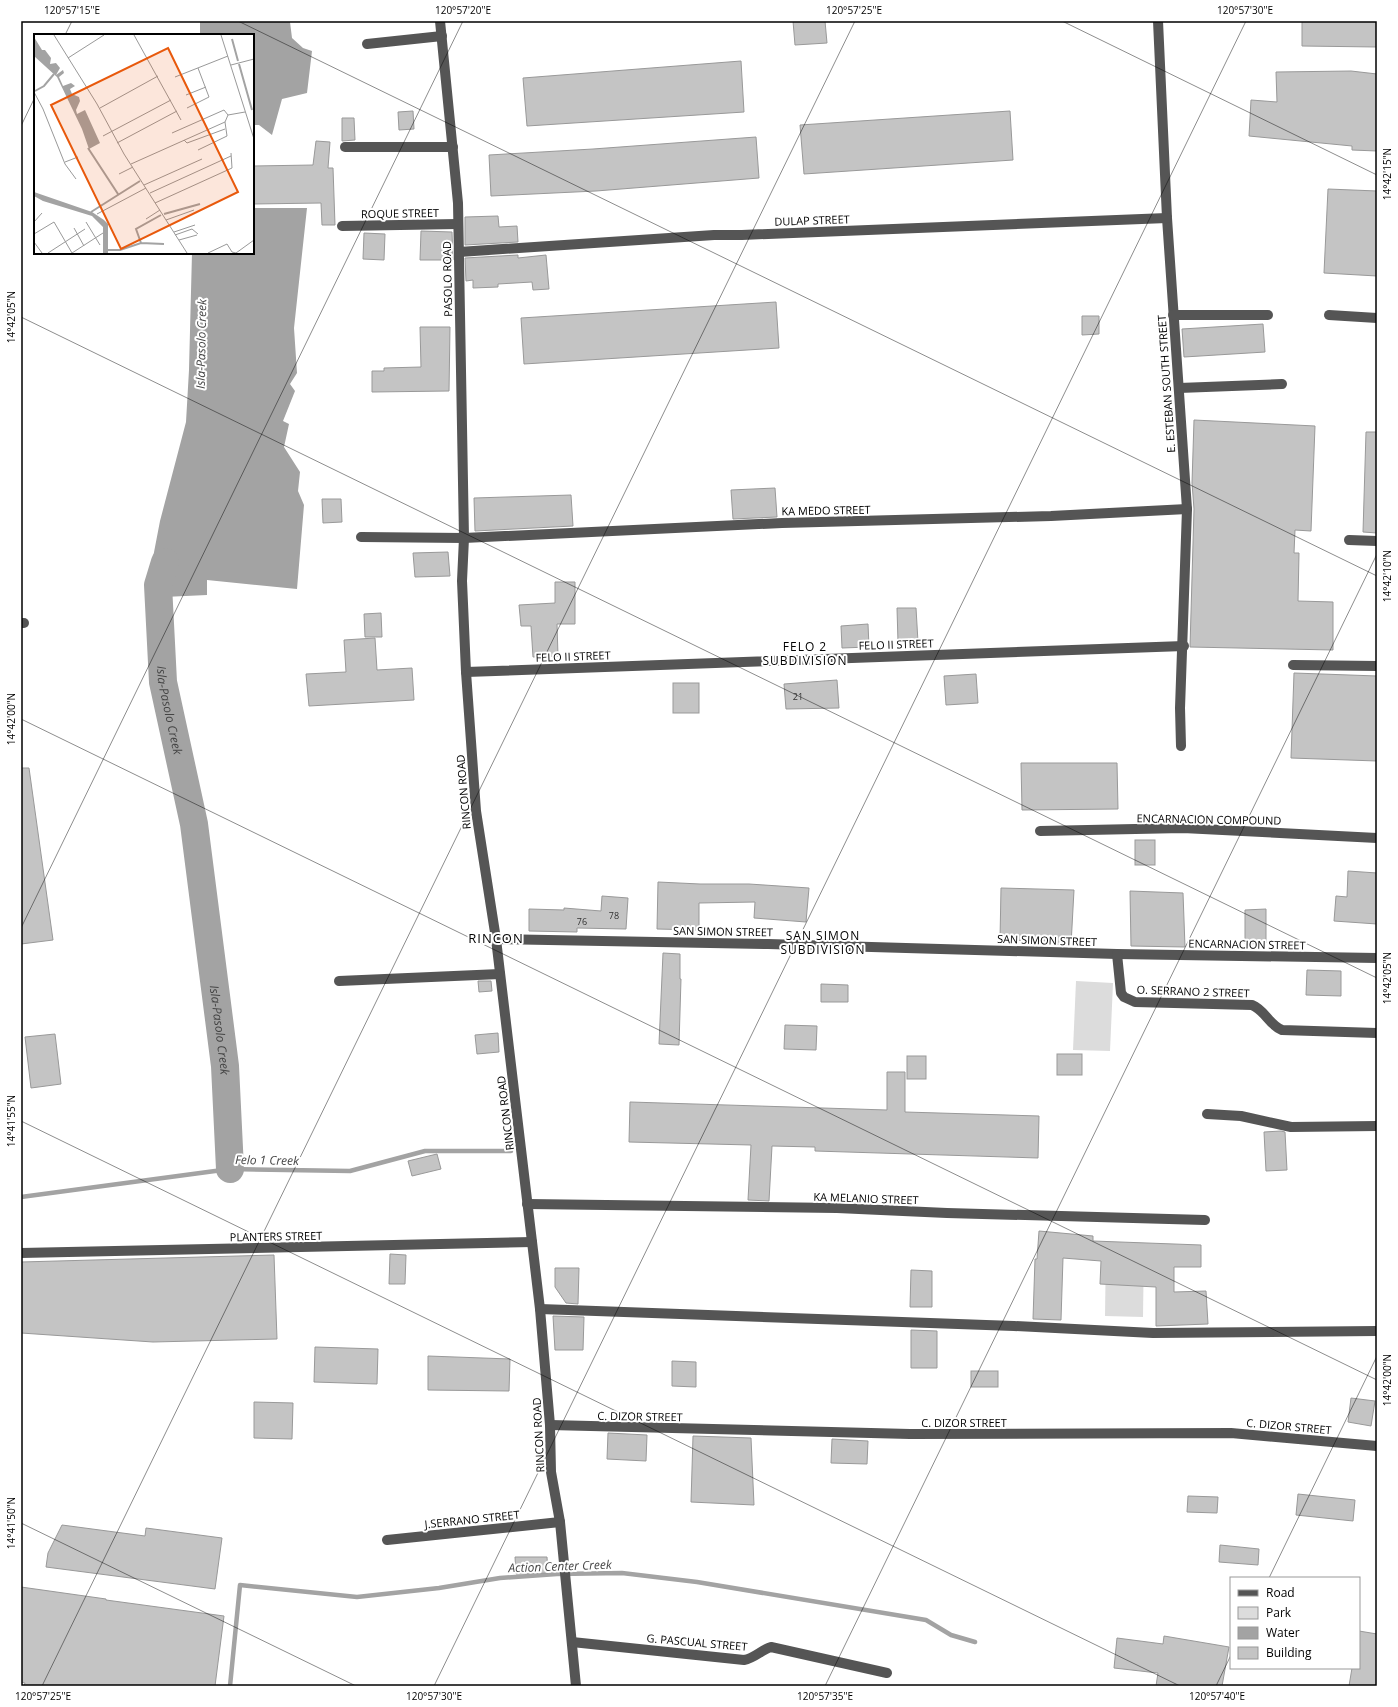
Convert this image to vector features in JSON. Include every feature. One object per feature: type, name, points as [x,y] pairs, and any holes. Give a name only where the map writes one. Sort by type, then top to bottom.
[{"type":"street","name":"PASOLO ROAD","points":[[440,21],[453,147],[458,224],[464,538]]},
{"type":"street","name":"E. ESTEBAN SOUTH STREET","points":[[1158,21],[1166,218],[1187,509],[1184,646],[1180,708],[1181,746]]},
{"type":"street","points":[[367,44],[442,36]]},
{"type":"street","points":[[345,147],[453,147]]},
{"type":"street","name":"DULAP STREET","points":[[459,252],[714,235],[1166,218]]},
{"type":"street","name":"ROQUE STREET","points":[[342,226],[458,224]]},
{"type":"street","points":[[1174,315],[1268,314]]},
{"type":"street","points":[[1329,315],[1377,318]]},
{"type":"street","points":[[1179,388],[1282,384]]},
{"type":"street","name":"KA MEDO STREET","points":[[361,537],[464,538],[774,523],[1051,516],[1187,509]]},
{"type":"street","name":"RINCON ROAD","points":[[464,538],[462,581],[466,672],[476,811],[496,939],[540,1309],[550,1425],[551,1472],[560,1522],[576,1686]]},
{"type":"street","points":[[1350,540],[1377,541]]},
{"type":"street","name":"FELO II STREET","points":[[466,672],[1184,646]]},
{"type":"street","points":[[1294,665],[1377,666]]},
{"type":"street","name":"ENCARNACION COMPOUND","points":[[1040,831],[1183,828],[1377,838]]},
{"type":"street","name":"SAN SIMON STREET","points":[[496,939],[768,944],[1117,954]]},
{"type":"street","name":"ENCARNACION STREET","points":[[1117,954],[1377,958]]},
{"type":"street","name":"O. SERRANO 2 STREET","points":[[1117,954],[1121,993],[1129,1001],[1252,1005],[1258,1007],[1271,1024],[1282,1030],[1377,1033]]},
{"type":"street","points":[[339,981],[500,974]]},
{"type":"street","points":[[1207,1114],[1241,1116],[1291,1127],[1377,1126]]},
{"type":"street","name":"KA MELANIO STREET","points":[[527,1204],[837,1208],[947,1213],[1205,1220]]},
{"type":"street","name":"PLANTERS STREET","points":[[21,1253],[532,1242]]},
{"type":"street","points":[[540,1309],[1014,1326],[1153,1333],[1377,1331]]},
{"type":"street","name":"C. DIZOR STREET","points":[[550,1425],[910,1434],[1231,1433],[1377,1446]]},
{"type":"street","name":"J.SERRANO STREET","points":[[387,1540],[560,1522]]},
{"type":"street","name":"G. PASCUAL STREET","points":[[572,1642],[744,1660],[751,1659],[765,1649],[771,1647],[887,1673]]},
{"type":"green space","points":[[1076,981],[1113,983],[1110,1051],[1073,1050]]},
{"type":"green space","points":[[1106,1246],[1144,1246],[1143,1317],[1105,1316]]},
{"type":"water","points":[[200,21],[288,21],[290,22],[292,38],[303,48],[312,51],[307,93],[282,99],[272,135],[259,125],[254,125],[254,34],[200,34]]},
{"type":"water","points":[[254,208],[307,208],[294,328],[297,373],[290,384],[295,391],[283,421],[289,424],[284,447],[300,472],[298,491],[304,505],[297,589],[207,580],[207,595],[164,597],[159,600],[151,597],[150,573],[160,521],[186,422],[192,254],[254,254]]},
{"type":"building","points":[[793,21],[825,21],[827,43],[795,45]]},
{"type":"building","points":[[1302,21],[1377,21],[1377,47],[1302,46]]},
{"type":"building","points":[[741,61],[744,112],[527,126],[523,78]]},
{"type":"building","points":[[1351,71],[1377,74],[1377,151],[1352,150],[1352,146],[1249,136],[1251,100],[1277,102],[1276,72]]},
{"type":"building","points":[[413,111],[414,129],[399,130],[398,112]]},
{"type":"building","points":[[1010,111],[1013,160],[804,174],[800,125]]},
{"type":"building","points":[[342,118],[354,118],[355,140],[342,141]]},
{"type":"building","points":[[756,137],[759,178],[596,191],[491,196],[489,155]]},
{"type":"building","points":[[316,141],[330,142],[328,168],[333,168],[335,225],[322,225],[321,203],[254,204],[254,166],[313,165]]},
{"type":"building","points":[[1328,189],[1377,191],[1377,276],[1324,273]]},
{"type":"building","points":[[498,216],[499,227],[517,226],[518,242],[465,245],[465,217]]},
{"type":"building","points":[[421,231],[452,232],[453,260],[420,260]]},
{"type":"building","points":[[364,233],[385,234],[384,260],[363,259]]},
{"type":"building","points":[[518,255],[518,258],[546,255],[549,289],[533,290],[532,282],[498,284],[498,287],[473,288],[473,280],[466,281],[465,258]]},
{"type":"building","points":[[776,302],[779,348],[524,364],[521,318]]},
{"type":"building","points":[[1082,316],[1099,316],[1099,334],[1082,335]]},
{"type":"building","points":[[1263,324],[1265,352],[1184,357],[1182,329]]},
{"type":"building","points":[[420,327],[450,327],[449,391],[372,392],[372,371],[384,371],[384,368],[421,367]]},
{"type":"building","points":[[1194,420],[1315,426],[1311,531],[1295,530],[1294,553],[1299,553],[1298,601],[1333,602],[1333,650],[1190,647],[1194,509],[1192,483]]},
{"type":"building","points":[[1366,432],[1377,432],[1377,533],[1363,532]]},
{"type":"building","points":[[775,488],[777,517],[733,519],[731,490]]},
{"type":"building","points":[[571,495],[573,526],[475,531],[474,498]]},
{"type":"building","points":[[322,499],[341,499],[342,522],[323,523]]},
{"type":"building","points":[[448,552],[450,576],[415,577],[413,553]]},
{"type":"building","points":[[555,582],[575,582],[575,624],[557,624],[558,656],[533,657],[531,626],[521,626],[519,605],[555,603]]},
{"type":"building","points":[[897,608],[916,608],[918,642],[898,642]]},
{"type":"building","points":[[381,613],[382,637],[365,637],[364,614]]},
{"type":"building","points":[[868,624],[869,647],[842,648],[841,626]]},
{"type":"building","points":[[375,638],[377,670],[412,668],[414,700],[309,706],[306,674],[346,672],[344,640]]},
{"type":"building","points":[[1294,673],[1377,676],[1377,761],[1291,758]]},
{"type":"building","points":[[976,674],[978,703],[946,705],[944,676]]},
{"type":"building","points":[[837,680],[839,708],[786,709],[784,684]]},
{"type":"building","points":[[673,683],[699,683],[699,713],[673,713]]},
{"type":"building","points":[[1021,763],[1117,763],[1118,809],[1022,810]]},
{"type":"building","points":[[21,768],[29,768],[53,940],[21,944]]},
{"type":"building","points":[[1135,840],[1155,840],[1155,865],[1135,865]]},
{"type":"building","points":[[1348,871],[1377,873],[1377,924],[1334,921],[1336,896],[1347,897]]},
{"type":"building","points":[[658,882],[749,884],[809,888],[806,922],[754,918],[755,902],[699,903],[699,930],[657,929]]},
{"type":"building","points":[[1001,888],[1074,890],[1071,945],[1049,944],[1049,941],[1000,940]]},
{"type":"building","points":[[1130,891],[1183,893],[1185,947],[1131,946]]},
{"type":"building","points":[[602,896],[628,898],[626,929],[577,928],[577,932],[529,931],[529,909],[564,910],[564,908],[601,911]]},
{"type":"building","points":[[1266,909],[1266,943],[1245,944],[1245,910]]},
{"type":"building","points":[[663,953],[680,954],[681,979],[679,1045],[659,1044]]},
{"type":"building","points":[[1307,970],[1341,971],[1341,996],[1306,995]]},
{"type":"building","points":[[478,981],[491,981],[492,991],[479,992]]},
{"type":"building","points":[[821,984],[848,985],[848,1002],[821,1002]]},
{"type":"building","points":[[785,1025],[817,1026],[816,1050],[784,1049]]},
{"type":"building","points":[[498,1033],[499,1052],[477,1054],[475,1035]]},
{"type":"building","points":[[55,1034],[61,1084],[31,1088],[25,1037]]},
{"type":"building","points":[[1057,1054],[1082,1054],[1082,1075],[1057,1075]]},
{"type":"building","points":[[907,1056],[926,1056],[926,1079],[907,1079]]},
{"type":"building","points":[[887,1072],[905,1072],[905,1112],[1039,1116],[1038,1158],[815,1151],[815,1147],[772,1146],[769,1201],[748,1200],[751,1145],[629,1142],[630,1102],[887,1110]]},
{"type":"building","points":[[1264,1132],[1285,1132],[1287,1170],[1266,1171]]},
{"type":"building","points":[[437,1154],[441,1169],[412,1176],[408,1161]]},
{"type":"building","points":[[1039,1231],[1093,1236],[1093,1241],[1201,1245],[1201,1267],[1174,1267],[1174,1292],[1206,1291],[1208,1324],[1156,1326],[1156,1287],[1100,1284],[1101,1261],[1063,1258],[1061,1320],[1033,1319],[1035,1259],[1037,1259]]},
{"type":"building","points":[[390,1254],[406,1255],[405,1284],[389,1284]]},
{"type":"building","points":[[274,1255],[277,1339],[153,1342],[21,1333],[21,1262]]},
{"type":"building","points":[[555,1268],[579,1268],[578,1304],[566,1303],[555,1287]]},
{"type":"building","points":[[911,1270],[932,1271],[932,1307],[910,1307]]},
{"type":"building","points":[[553,1316],[584,1317],[583,1350],[555,1350]]},
{"type":"building","points":[[911,1330],[937,1331],[937,1368],[911,1368]]},
{"type":"building","points":[[315,1347],[378,1349],[377,1384],[314,1382]]},
{"type":"building","points":[[428,1356],[510,1359],[509,1391],[428,1390]]},
{"type":"building","points":[[672,1361],[696,1362],[696,1387],[672,1386]]},
{"type":"building","points":[[971,1371],[998,1371],[998,1387],[971,1387]]},
{"type":"building","points":[[1351,1398],[1375,1401],[1371,1426],[1348,1422]]},
{"type":"building","points":[[254,1402],[293,1403],[292,1439],[254,1438]]},
{"type":"building","points":[[608,1433],[647,1435],[646,1461],[607,1459]]},
{"type":"building","points":[[693,1436],[751,1438],[754,1505],[691,1502]]},
{"type":"building","points":[[832,1439],[868,1441],[867,1464],[831,1463]]},
{"type":"building","points":[[1298,1494],[1355,1500],[1353,1521],[1296,1515]]},
{"type":"building","points":[[1188,1496],[1218,1497],[1217,1513],[1187,1512]]},
{"type":"building","points":[[62,1525],[145,1536],[146,1528],[222,1538],[215,1589],[46,1567],[48,1553]]},
{"type":"building","points":[[1220,1545],[1259,1549],[1258,1565],[1219,1562]]},
{"type":"building","points":[[515,1557],[547,1557],[548,1573],[516,1574]]},
{"type":"building","points":[[21,1587],[224,1616],[215,1686],[24,1686],[25,1683],[21,1682]]},
{"type":"building","points":[[1360,1631],[1377,1634],[1377,1686],[1349,1686],[1352,1669],[1360,1669]]},
{"type":"building","points":[[1164,1636],[1229,1647],[1222,1686],[1156,1686],[1158,1673],[1114,1668],[1117,1638],[1163,1644]]},
{"type":"waterway","name":"Isla-Pasolo Creek","points":[[165,562],[158,585],[163,682],[194,824],[225,1066],[230,1169]]},
{"type":"waterway","name":"Felo 1 Creek","points":[[21,1197],[230,1169],[350,1171],[425,1151],[511,1151]]},
{"type":"waterway","name":"Action Center Creek","points":[[230,1686],[240,1585],[357,1597],[439,1588],[500,1578],[557,1574],[622,1573],[697,1582],[926,1620],[951,1635],[975,1642]]},
{"type":"district","name":"FELO 2 SUBDIVISION","points":[[805,653]]},
{"type":"district","name":"RINCON","points":[[496,938]]},
{"type":"district","name":"SAN SIMON SUBDIVISION","points":[[823,942]]}]
